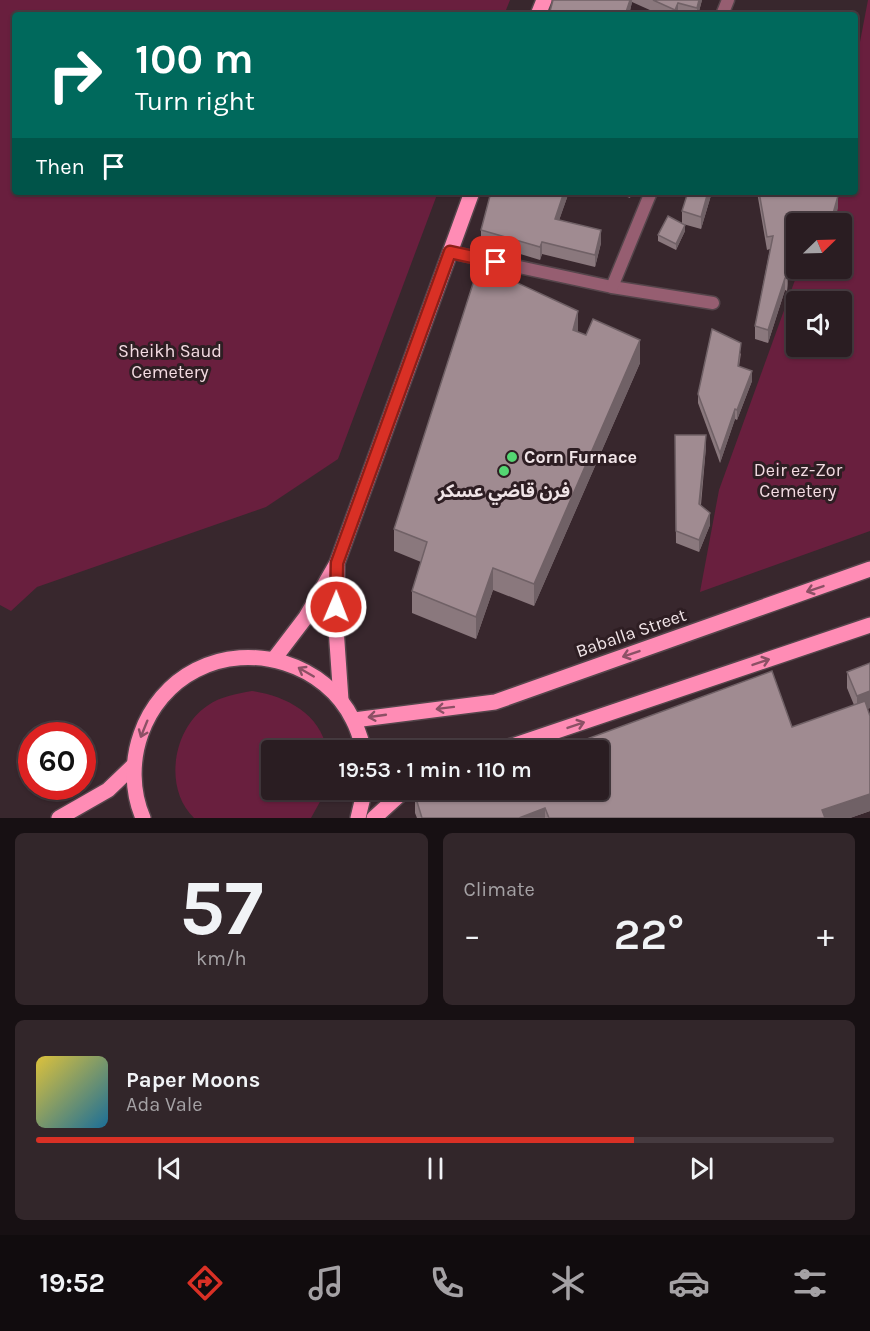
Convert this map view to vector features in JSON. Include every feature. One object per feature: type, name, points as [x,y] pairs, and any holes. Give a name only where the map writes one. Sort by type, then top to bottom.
[{"type":"main road","points":[[274,659],[306,617],[337,563],[471,195]]},
{"type":"main road","points":[[337,563],[336,628],[340,700]]},
{"type":"main road","points":[[354,720],[495,702],[870,569]]},
{"type":"main road","points":[[530,740],[870,625]]},
{"type":"main road","points":[[143,818],[136,802],[133,766],[142,727],[165,693],[196,670],[234,658],[274,659],[299,668],[322,682],[340,700],[354,720],[361,740]]},
{"type":"main road","points":[[59,818],[108,790],[133,766]]},
{"type":"main road","points":[[358,818],[362,800]]},
{"type":"main road","points":[[374,818],[394,800]]},
{"type":"street","points":[[612,287],[650,195]]},
{"type":"street","points":[[450,252],[612,287],[713,303]]},
{"type":"green space","name":"Sheikh Saud Cemetery","points":[[0,0],[510,0],[505,12],[12,12],[12,195],[437,195],[338,459],[266,507],[37,587],[11,611],[0,605]]},
{"type":"green space","name":"Deir ez-Zor Cemetery","points":[[868,0],[870,0],[870,531],[700,592],[719,490],[786,305],[786,357],[852,357],[852,291],[791,291],[795,279],[852,279],[852,213],[818,213],[824,195],[858,195],[858,52]]},
{"type":"green space","points":[[252,691],[277,697],[299,708],[317,726],[324,740],[261,740],[261,800],[321,800],[311,818],[194,818],[184,806],[178,791],[176,759],[186,729],[195,716],[207,706],[229,696]]},
{"type":"building","points":[[553,0],[630,0],[626,12],[550,12]]},
{"type":"building","points":[[653,0],[699,0],[697,8],[678,3],[675,10]]},
{"type":"building","points":[[490,195],[563,195],[555,219],[601,230],[595,255],[542,242],[540,247],[481,230]]},
{"type":"building","points":[[687,195],[707,195],[701,217],[682,211]]},
{"type":"building","points":[[760,195],[838,196],[833,213],[786,213],[786,278],[768,330],[755,326],[773,236],[767,237]]},
{"type":"building","points":[[668,216],[685,225],[676,244],[658,235]]},
{"type":"building","name":"Corn Furnace","points":[[479,265],[578,311],[573,330],[586,335],[593,319],[640,340],[534,584],[493,568],[476,617],[412,591],[427,542],[394,529]]},
{"type":"building","points":[[712,329],[741,343],[738,366],[752,371],[737,410],[735,409],[720,453],[698,394]]},
{"type":"building","points":[[675,435],[706,435],[699,504],[710,513],[699,540],[676,531]]},
{"type":"building","points":[[870,663],[870,691],[857,696],[847,672]]},
{"type":"building","points":[[772,671],[792,727],[865,701],[870,716],[870,794],[822,810],[825,818],[549,818],[545,808],[519,818],[422,818],[417,800],[609,800],[609,740],[584,740]]},
{"type":"place","name":"Corn Furnace","points":[[512,457]]},
{"type":"place","name":"فرن قاضي عسكر","points":[[504,471]]},
{"type":"route","points":[[336,607],[337,563],[450,252],[496,262]]}]
